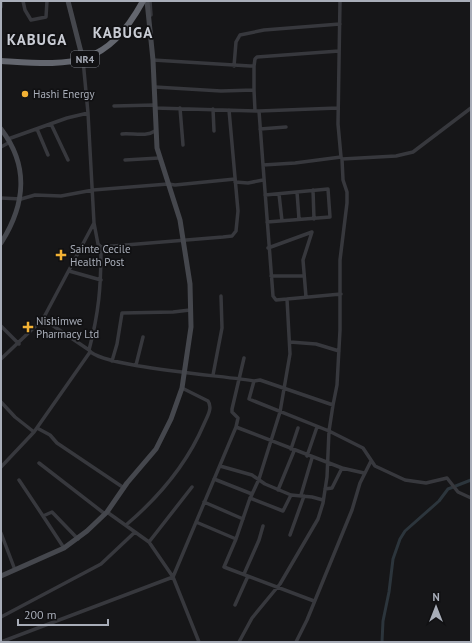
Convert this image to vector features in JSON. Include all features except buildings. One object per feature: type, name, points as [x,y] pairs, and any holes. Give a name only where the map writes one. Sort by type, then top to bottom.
[{"type":"highway","name":"NR4","points":[[1,61],[60,64],[83,60],[104,50],[117,39],[129,25],[143,1]]},
{"type":"main road","points":[[68,1],[83,60]]},
{"type":"main road","points":[[1,576],[64,548],[78,539],[106,513],[160,442],[171,419],[182,388],[190,333],[190,284],[180,220],[159,158],[155,131],[153,60],[147,1]]},
{"type":"main road","points":[[1,129],[9,140],[19,166],[21,199],[15,219],[1,243]]},
{"type":"street","points":[[1,1],[1,7]]},
{"type":"street","points":[[23,1],[25,10],[31,20],[46,18],[47,1]]},
{"type":"street","points":[[150,1],[152,50]]},
{"type":"street","points":[[239,642],[252,618],[277,588],[299,549],[314,527],[325,489],[329,431],[336,385],[339,351],[341,294],[340,260],[347,198],[343,183],[338,108],[340,1]]},
{"type":"street","points":[[234,66],[236,42],[240,35],[264,30],[340,24]]},
{"type":"street","points":[[339,51],[257,57],[255,59],[254,66],[254,90],[260,129],[273,298],[287,299],[341,294]]},
{"type":"street","points":[[1,467],[34,432],[90,351],[99,310],[101,247],[98,244],[94,223],[88,113],[83,60]]},
{"type":"street","points":[[153,60],[254,66]]},
{"type":"street","points":[[154,87],[221,91],[254,90]]},
{"type":"street","points":[[114,106],[155,106],[257,111],[338,108]]},
{"type":"street","points":[[180,108],[183,145]]},
{"type":"street","points":[[263,165],[295,164],[342,158],[396,156],[413,152],[471,108]]},
{"type":"street","points":[[213,109],[214,131]]},
{"type":"street","points":[[101,247],[228,237],[235,234],[238,211],[229,110]]},
{"type":"street","points":[[1,148],[9,140],[51,124],[88,113]]},
{"type":"street","points":[[51,124],[68,160]]},
{"type":"street","points":[[260,129],[286,127]]},
{"type":"street","points":[[37,129],[48,155]]},
{"type":"street","points":[[122,134],[134,133],[146,135],[155,131]]},
{"type":"street","points":[[125,160],[159,158]]},
{"type":"street","points":[[1,198],[21,199],[35,196],[61,196],[93,190],[168,184],[175,185],[235,180],[248,183],[263,180]]},
{"type":"street","points":[[265,194],[328,189],[330,203],[330,218],[267,222]]},
{"type":"street","points":[[313,190],[314,218]]},
{"type":"street","points":[[297,192],[298,220]]},
{"type":"street","points":[[279,194],[282,221]]},
{"type":"street","points":[[1,359],[19,344],[43,319],[94,223]]},
{"type":"street","points":[[268,248],[312,232],[303,260],[306,297]]},
{"type":"street","points":[[69,271],[101,280]]},
{"type":"street","points":[[271,276],[304,276]]},
{"type":"street","points":[[213,375],[222,328],[221,296]]},
{"type":"street","points":[[287,299],[290,342],[289,361],[280,412],[259,479],[224,567],[314,602]]},
{"type":"street","points":[[112,361],[117,344],[122,313],[190,310]]},
{"type":"street","points":[[43,319],[97,357],[136,366],[240,378],[254,381],[260,380],[333,405]]},
{"type":"street","points":[[1,326],[19,344]]},
{"type":"street","points":[[136,366],[143,337]]},
{"type":"street","points":[[290,342],[316,344],[339,351]]},
{"type":"street","points":[[1,642],[173,577],[236,427],[238,418],[232,412],[232,409],[244,358]]},
{"type":"street","points":[[254,381],[249,399],[329,431],[363,448],[375,466],[382,470],[413,482],[426,482],[447,478],[453,483],[456,490],[471,498]]},
{"type":"street","points":[[126,525],[175,476],[195,443],[208,414],[210,406],[208,401],[182,388]]},
{"type":"street","points":[[1,404],[34,432]]},
{"type":"street","points":[[236,427],[312,458],[342,468],[364,473]]},
{"type":"street","points":[[307,456],[317,427]]},
{"type":"street","points":[[37,428],[50,435],[57,443],[124,488]]},
{"type":"street","points":[[278,490],[298,428]]},
{"type":"street","points":[[290,535],[312,458]]},
{"type":"street","points":[[296,642],[352,510],[364,473],[371,461]]},
{"type":"street","points":[[39,463],[106,513],[126,525],[149,542],[173,577],[199,642]]},
{"type":"street","points":[[220,466],[252,475],[265,484],[291,495],[323,500]]},
{"type":"street","points":[[325,489],[332,488],[335,485],[342,468]]},
{"type":"street","points":[[214,479],[283,511],[291,495]]},
{"type":"street","points":[[19,480],[64,548]]},
{"type":"street","points":[[149,542],[192,487]]},
{"type":"street","points":[[204,502],[243,519]]},
{"type":"street","points":[[43,516],[52,512],[78,539]]},
{"type":"street","points":[[196,522],[236,539]]},
{"type":"street","points":[[244,574],[259,540],[263,526]]},
{"type":"street","points":[[1,617],[101,564],[135,532]]},
{"type":"street","points":[[1,533],[15,570]]},
{"type":"street","points":[[236,604],[248,576]]},
{"type":"waterway","points":[[382,642],[383,621],[389,592],[393,559],[400,539],[405,531],[439,501],[448,489],[471,480]]},
{"type":"place","name":"Hashi Energy","points":[[25,94]]},
{"type":"place","name":"Sainte Cecile Health Post","points":[[61,255]]},
{"type":"place","name":"Nishimwe Pharmacy Ltd","points":[[28,327]]},
{"type":"district","name":"KABUGA","points":[[123,33]]},
{"type":"district","name":"KABUGA","points":[[37,40]]}]
